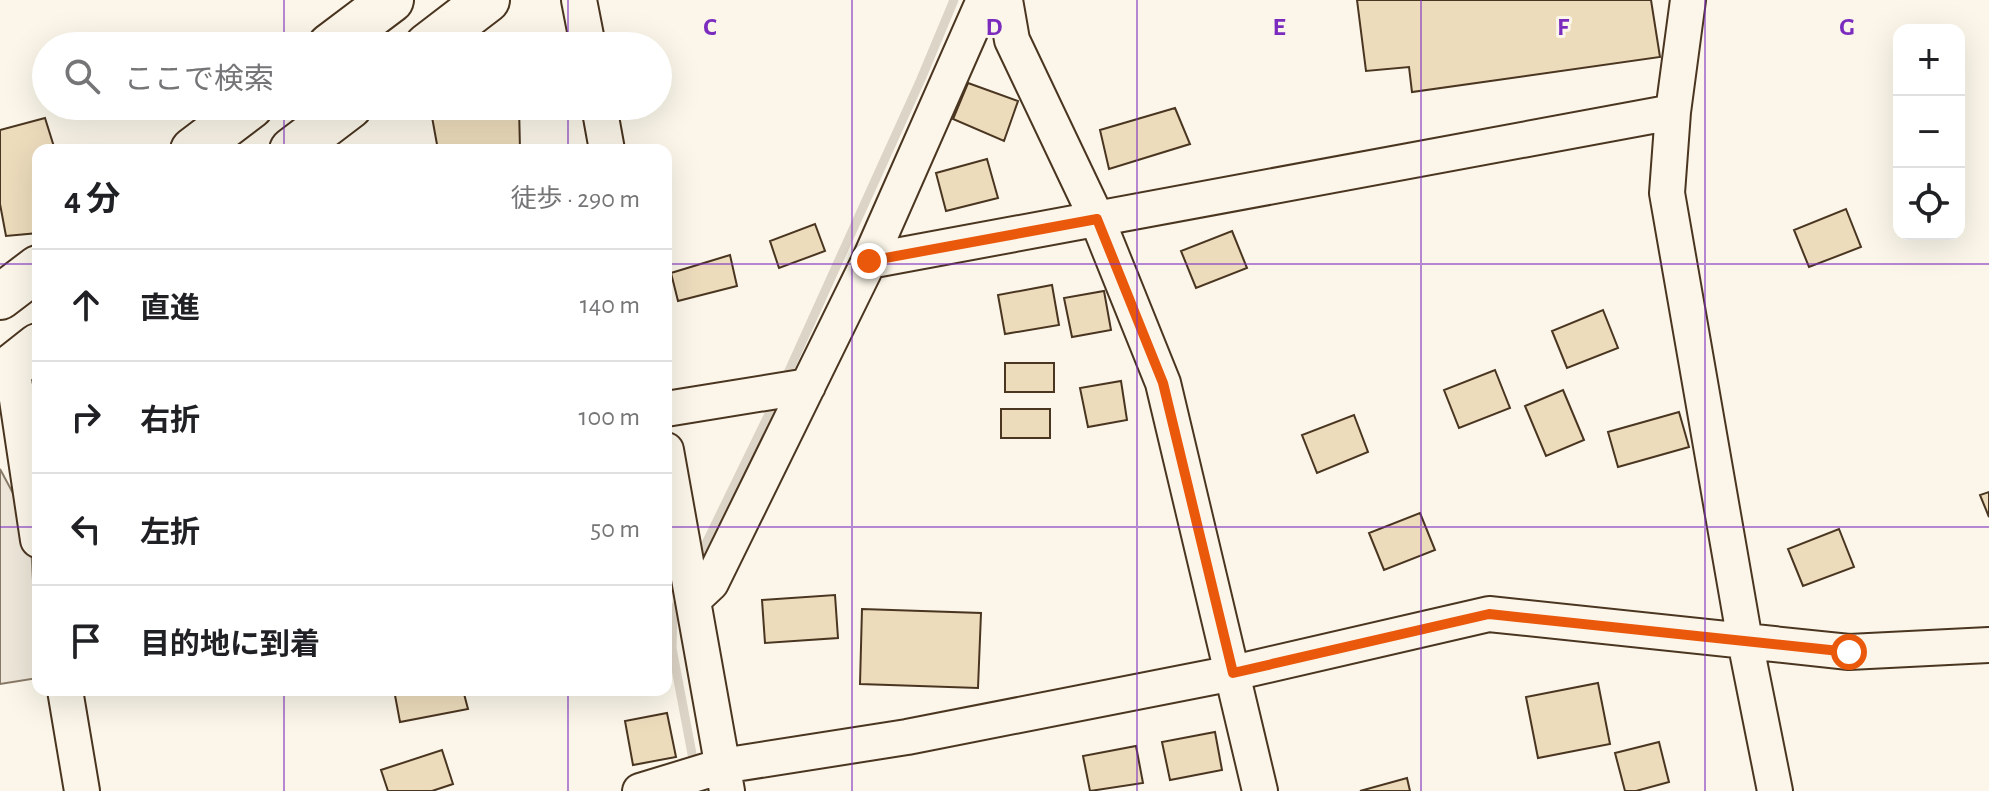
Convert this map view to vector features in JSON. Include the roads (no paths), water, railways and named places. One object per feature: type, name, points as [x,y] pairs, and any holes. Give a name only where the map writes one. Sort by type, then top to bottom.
[{"type":"highway","points":[[349,32],[391,0]]},
{"type":"highway","points":[[445,32],[487,0]]},
{"type":"highway","points":[[201,144],[233,120]]},
{"type":"highway","points":[[300,144],[332,120]]},
{"type":"highway","points":[[0,297],[32,273]]},
{"type":"street","points":[[579,0],[585,32]]},
{"type":"street","points":[[694,599],[711,583],[869,261],[984,0]]},
{"type":"street","points":[[1005,0],[1012,40],[1097,219],[1163,383],[1260,791]]},
{"type":"street","points":[[1688,0],[1673,112],[1667,193],[1745,641],[1775,791]]},
{"type":"street","points":[[869,261],[1673,112]]},
{"type":"street","points":[[602,120],[606,144]]},
{"type":"street","points":[[17,363],[32,489]]},
{"type":"street","points":[[672,408],[808,386]]},
{"type":"street","points":[[672,482],[724,779]]},
{"type":"street","points":[[640,791],[724,779],[907,737],[1233,673],[1489,614],[1849,652],[1989,645]]},
{"type":"street","points":[[66,696],[82,791]]},
{"type":"waterway","points":[[787,375],[954,0]]},
{"type":"waterway","points":[[696,564],[770,412]]},
{"type":"waterway","points":[[681,595],[673,613],[672,648],[699,791]]}]
